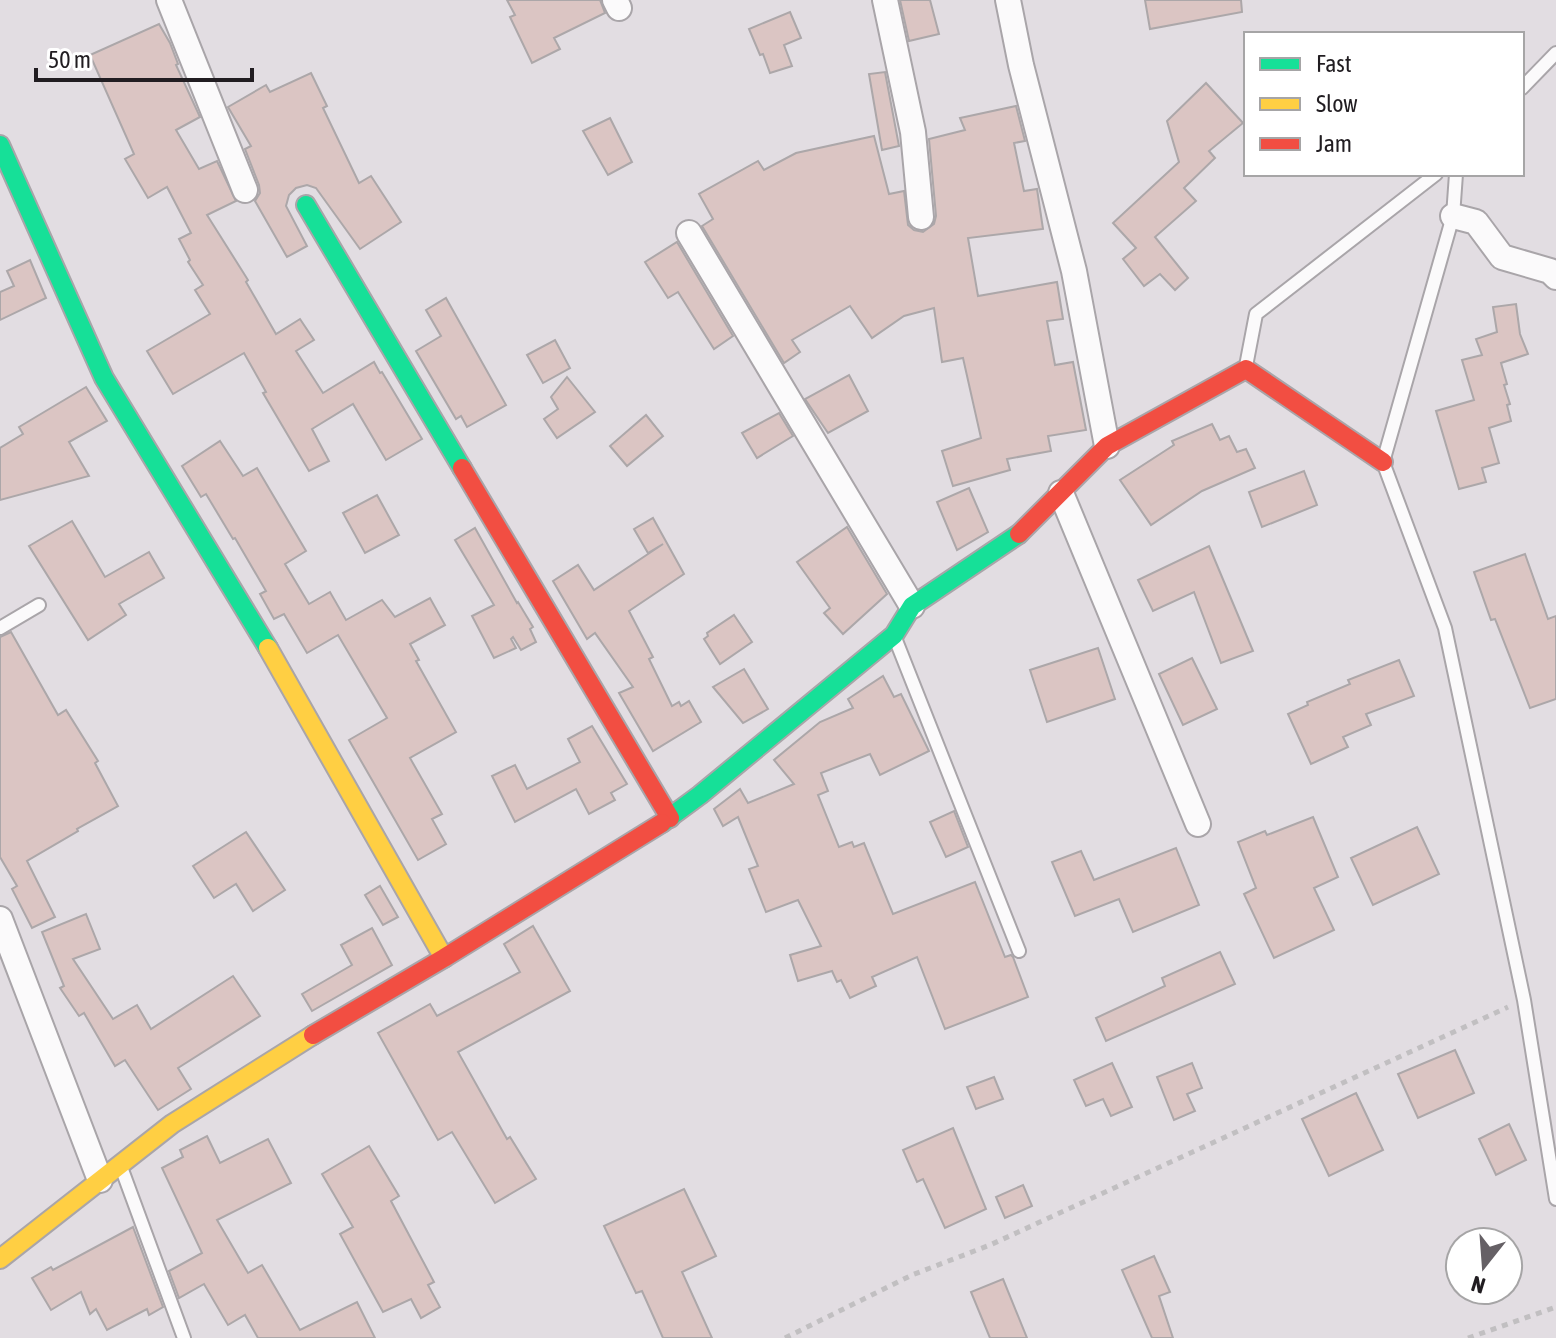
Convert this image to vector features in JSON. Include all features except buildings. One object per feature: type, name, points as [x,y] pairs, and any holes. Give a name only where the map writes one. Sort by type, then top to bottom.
[{"type":"street","points":[[169,0],[245,190]]},
{"type":"street","points":[[885,0],[913,132],[921,217]]},
{"type":"street","points":[[1008,0],[1021,65],[1074,271],[1107,446]]},
{"type":"street","points":[[0,145],[104,378],[263,639],[444,958]]},
{"type":"street","points":[[306,205],[670,818]]},
{"type":"street","points":[[1453,216],[1476,222],[1502,257],[1550,271],[1556,277]]},
{"type":"street","points":[[689,233],[912,606]]},
{"type":"street","points":[[0,1259],[172,1124],[337,1019],[444,958],[670,818],[894,635],[912,606],[1014,539],[1107,446],[1246,369],[1383,462]]},
{"type":"street","points":[[1061,493],[1198,824]]},
{"type":"street","points":[[0,919],[100,1180]]},
{"type":"lane","points":[[1524,86],[1556,53]]},
{"type":"lane","points":[[1246,369],[1256,314],[1433,176]]},
{"type":"lane","points":[[1456,176],[1453,216],[1383,462],[1445,628],[1524,1000],[1556,1199]]},
{"type":"lane","points":[[0,628],[39,605]]},
{"type":"lane","points":[[894,635],[1019,951]]},
{"type":"lane","points":[[120,1164],[184,1338]]},
{"type":"path","points":[[785,1338],[912,1275],[990,1245],[1524,1000]]},
{"type":"path","points":[[1468,1338],[1556,1307]]},
{"type":"traffic: fast","points":[[0,145],[104,378],[268,648]]},
{"type":"traffic: fast","points":[[306,205],[462,468]]},
{"type":"traffic: fast","points":[[662,823],[894,635],[912,606],[1019,534]]},
{"type":"traffic: slow","points":[[268,648],[444,958]]},
{"type":"traffic: slow","points":[[0,1259],[172,1124],[313,1035]]},
{"type":"traffic: jam","points":[[1019,534],[1107,446],[1246,369],[1383,462]]},
{"type":"traffic: jam","points":[[462,468],[670,818]]},
{"type":"traffic: jam","points":[[313,1035],[662,823]]}]
